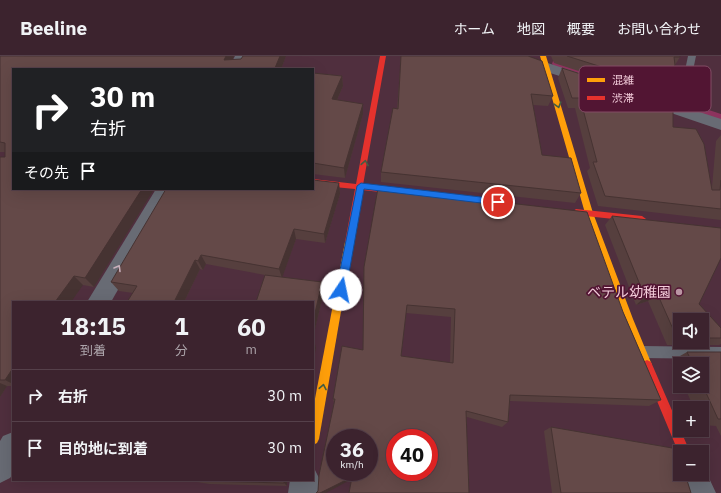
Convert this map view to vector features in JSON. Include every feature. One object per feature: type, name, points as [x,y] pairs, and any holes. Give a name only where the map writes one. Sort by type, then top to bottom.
[{"type":"street","points":[[236,68],[242,56]]},
{"type":"street","points":[[314,434],[361,186],[383,56]]},
{"type":"street","points":[[512,56],[546,60],[579,71]]},
{"type":"street","points":[[546,60],[589,213],[642,352],[681,445]]},
{"type":"street","points":[[711,108],[721,111]]},
{"type":"street","points":[[689,112],[721,125]]},
{"type":"street","points":[[314,182],[361,186],[502,203]]},
{"type":"street","points":[[99,301],[165,190]]},
{"type":"street","points":[[566,210],[651,220]]},
{"type":"street","points":[[0,468],[12,448]]},
{"type":"street","points":[[303,493],[305,481]]},
{"type":"street","points":[[696,481],[701,493]]},
{"type":"lane","points":[[690,66],[692,56]]},
{"type":"lane","points":[[642,352],[721,353]]},
{"type":"shaded area","points":[[553,61],[579,67],[579,75],[555,67],[552,64]]},
{"type":"shaded area","points":[[711,111],[721,114],[721,123],[688,112],[711,112]]},
{"type":"building","points":[[0,56],[226,56],[224,60],[241,59],[243,56],[280,56],[275,68],[12,68],[12,190],[141,190],[85,278],[74,276],[56,301],[12,301],[12,370],[5,380],[0,380],[0,157],[5,157],[5,143],[0,142]]},
{"type":"building","points":[[401,56],[528,56],[542,61],[553,96],[531,94],[542,155],[571,158],[581,193],[381,172],[393,108],[398,109]]},
{"type":"building","points":[[567,56],[680,56],[674,57],[675,66],[599,66]]},
{"type":"building","points":[[562,68],[579,73],[579,98],[572,98]]},
{"type":"building","points":[[314,73],[342,76],[332,99],[363,104],[344,168],[314,163]]},
{"type":"building","points":[[584,112],[673,112],[673,127],[696,129],[704,144],[712,190],[720,190],[721,180],[721,209],[605,196],[593,162],[597,162]]},
{"type":"building","points":[[314,180],[339,183],[324,234],[294,229],[279,269],[201,255],[198,261],[195,260],[174,301],[128,301],[137,286],[111,282],[165,190],[314,190]]},
{"type":"building","points":[[378,188],[587,212],[623,312],[661,400],[510,395],[508,422],[466,411],[469,493],[349,493],[351,481],[378,481],[378,429],[329,429],[335,399],[333,399],[342,346],[363,350],[364,267]],"holes":[[[407,305],[455,309],[453,363],[401,356]]]},
{"type":"building","points":[[612,216],[721,228],[721,258],[699,304],[707,313],[673,313],[673,329],[657,293],[645,297]]},
{"type":"building","points":[[265,275],[322,282],[314,318],[314,301],[256,301]]},
{"type":"building","points":[[709,315],[721,328],[721,338],[709,338]]},
{"type":"building","points":[[687,352],[721,352],[721,419],[718,419],[706,393],[709,393],[709,357],[690,357]]},
{"type":"building","points":[[551,427],[673,448],[673,481],[687,481],[691,493],[561,493]]},
{"type":"building","points":[[326,442],[326,481],[344,481],[320,493],[316,493],[318,491],[319,475]]},
{"type":"building","points":[[203,481],[284,481],[284,483]]},
{"type":"traffic: slow","points":[[543,56],[589,213],[628,319],[647,365]]},
{"type":"traffic: slow","points":[[314,434],[349,242]]},
{"type":"traffic: jam","points":[[349,242],[383,56]]},
{"type":"traffic: jam","points":[[314,182],[491,201]]},
{"type":"traffic: jam","points":[[576,212],[642,219]]},
{"type":"traffic: jam","points":[[647,365],[681,445]]},
{"type":"place","name":"ベテル幼稚園","points":[[679,292]]},
{"type":"route","points":[[341,290],[361,186],[498,202]]}]
